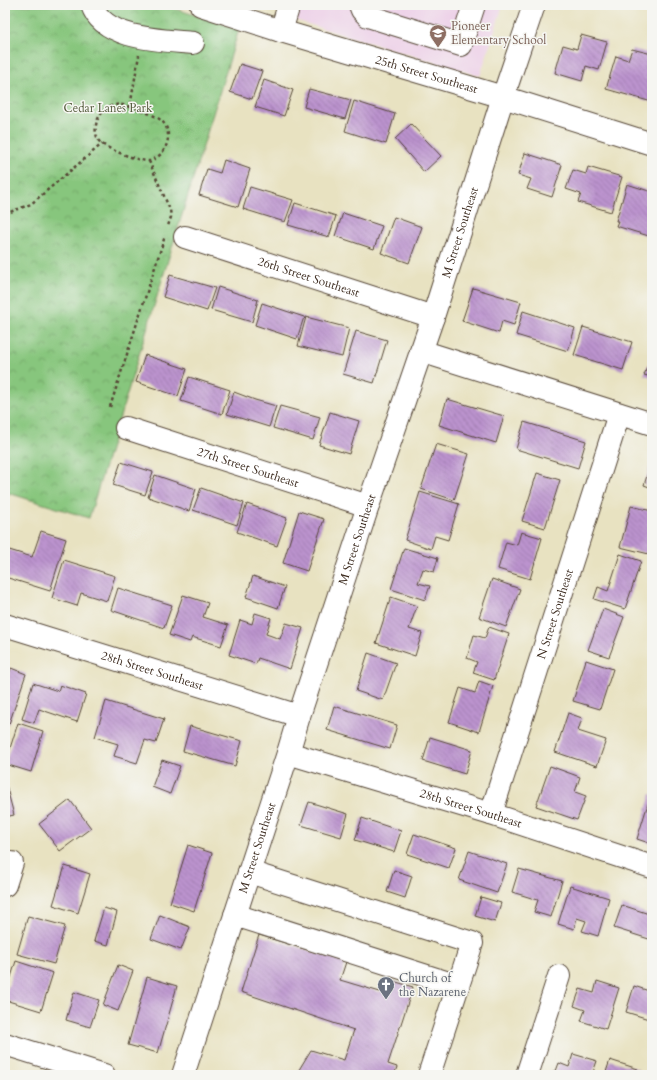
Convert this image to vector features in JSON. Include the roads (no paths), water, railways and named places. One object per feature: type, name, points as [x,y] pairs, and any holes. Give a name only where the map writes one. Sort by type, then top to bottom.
[{"type":"street","points":[[92,5],[100,20],[110,27],[125,34],[157,40],[193,43]]},
{"type":"street","name":"25th Street Southeast","points":[[201,5],[281,31],[504,97],[652,144]]},
{"type":"street","points":[[281,31],[289,5]]},
{"type":"street","points":[[360,5],[362,10],[368,16],[461,44],[474,5]]},
{"type":"street","name":"M Street Southeast","points":[[183,1075],[236,915],[299,716],[368,506],[433,317],[534,5]]},
{"type":"street","name":"26th Street Southeast","points":[[185,236],[433,317]]},
{"type":"street","points":[[421,351],[652,424]]},
{"type":"street","name":"N Street Southeast","points":[[491,814],[619,414]]},
{"type":"street","name":"27th Street Southeast","points":[[126,428],[368,506]]},
{"type":"street","name":"28th Street Southeast","points":[[5,625],[299,716]]},
{"type":"street","name":"28th Street Southeast","points":[[288,753],[491,814],[652,867]]},
{"type":"street","points":[[5,885],[12,863]]},
{"type":"street","points":[[249,872],[472,943],[429,1075]]},
{"type":"street","points":[[236,915],[458,986]]},
{"type":"street","points":[[527,1075],[559,976]]},
{"type":"street","points":[[5,1044],[104,1075]]},
{"type":"place","name":"Pioneer Elementary School","points":[[438,48]]},
{"type":"place","name":"Church of the Nazarene","points":[[386,1000]]},
{"type":"park label","name":"Cedar Lanes Park","points":[[108,108]]}]
